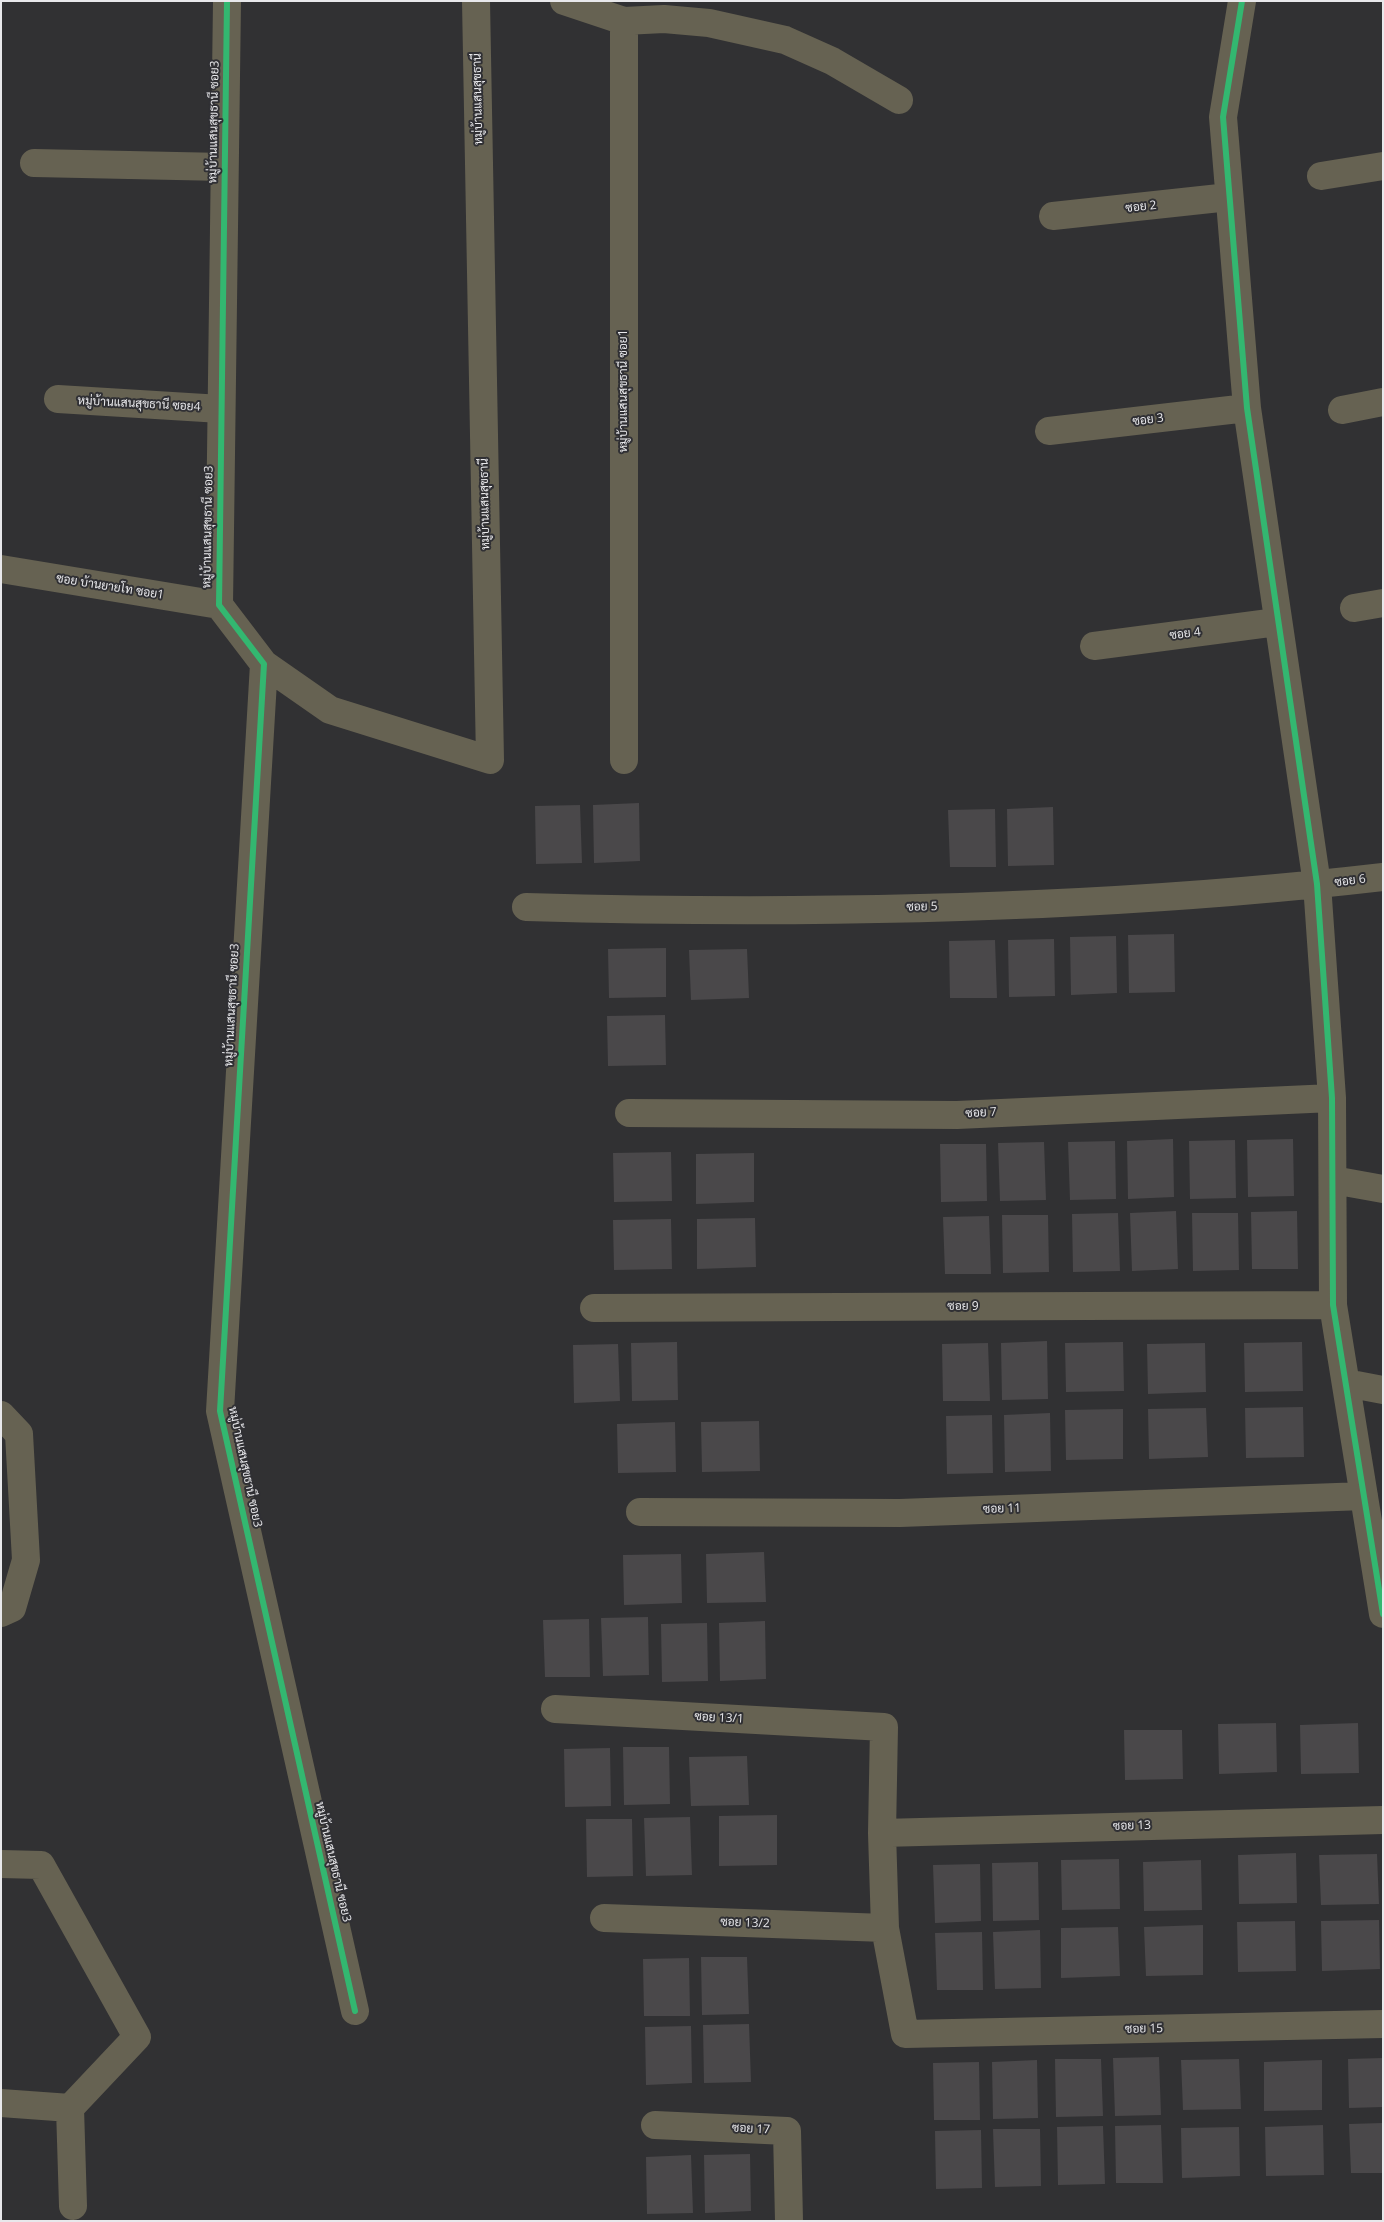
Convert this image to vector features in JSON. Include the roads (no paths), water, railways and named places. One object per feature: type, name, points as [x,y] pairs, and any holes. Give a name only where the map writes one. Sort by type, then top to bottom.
[{"type":"street","name":"หมู่บ้านแสนสุขธานี ซอย3","points":[[227,1],[219,605],[264,664],[220,1411],[355,2011]]},
{"type":"street","name":"หมู่บ้านแสนสุขธานี","points":[[264,664],[330,710],[490,760],[476,1]]},
{"type":"street","points":[[564,1],[624,21],[664,19],[709,23],[786,40],[832,61],[898,100]]},
{"type":"street","points":[[1242,1],[1223,117],[1247,408],[1317,884],[1332,1098],[1333,1305],[1382,1599]]},
{"type":"street","name":"หมู่บ้านแสนสุขธานี ซอย1","points":[[624,21],[624,760]]},
{"type":"street","points":[[34,164],[224,167]]},
{"type":"street","points":[[1321,176],[1383,166]]},
{"type":"street","name":"ซอย 2","points":[[1053,216],[1229,197]]},
{"type":"street","name":"หมู่บ้านแสนสุขธานี ซอย4","points":[[58,399],[221,409]]},
{"type":"street","points":[[1342,410],[1383,402]]},
{"type":"street","name":"ซอย 3","points":[[1049,431],[1247,408]]},
{"type":"street","name":"ซอย บ้านยายโท ซอย1","points":[[1,569],[219,605]]},
{"type":"street","points":[[1354,608],[1383,603]]},
{"type":"street","name":"ซอย 4","points":[[1094,646],[1277,622]]},
{"type":"street","name":"ซอย 6","points":[[1317,884],[1383,877]]},
{"type":"street","name":"ซอย 5","points":[[526,907],[681,911],[1025,905],[1317,884]]},
{"type":"street","name":"ซอย 7","points":[[629,1113],[957,1114],[1332,1098]]},
{"type":"street","points":[[1333,1180],[1383,1189]]},
{"type":"street","name":"ซอย 9","points":[[594,1308],[1333,1305]]},
{"type":"street","points":[[1346,1383],[1383,1390]]},
{"type":"street","points":[[1,1415],[19,1434],[26,1560],[12,1608],[1,1613]]},
{"type":"street","name":"ซอย 11","points":[[640,1512],[900,1513],[1364,1496]]},
{"type":"street","name":"ซอย 13/1","points":[[555,1709],[884,1727],[882,1833]]},
{"type":"street","name":"ซอย 13","points":[[882,1833],[1383,1820]]},
{"type":"street","points":[[882,1833],[885,1928]]},
{"type":"street","points":[[1,1864],[41,1865],[137,2037],[70,2108],[72,2206]]},
{"type":"street","name":"ซอย 13/2","points":[[604,1918],[885,1928]]},
{"type":"street","name":"ซอย 15","points":[[885,1928],[905,2034],[1383,2024]]},
{"type":"street","points":[[1,2103],[70,2108]]},
{"type":"street","name":"ซอย 17","points":[[655,2125],[787,2131],[789,2221]]}]
